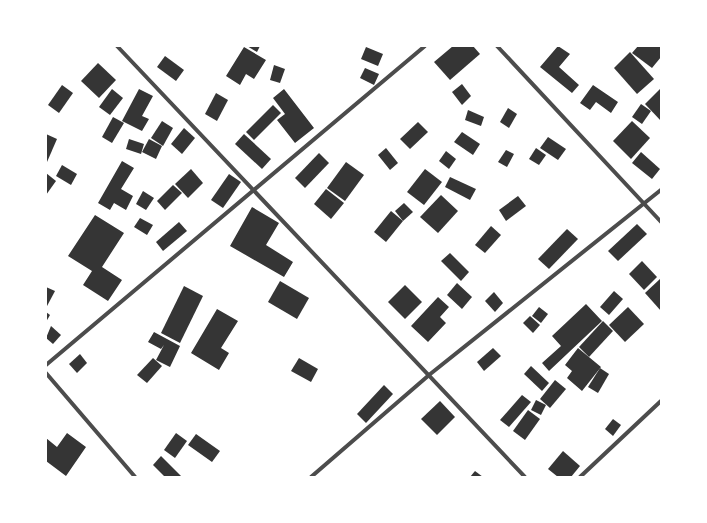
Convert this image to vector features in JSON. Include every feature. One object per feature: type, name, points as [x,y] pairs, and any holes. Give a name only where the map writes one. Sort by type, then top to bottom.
[{"type":"street","points":[[117,46],[526,477]]},
{"type":"street","points":[[46,365],[252,190],[425,46]]},
{"type":"street","points":[[497,46],[661,222]]},
{"type":"street","points":[[311,477],[429,375],[661,190]]},
{"type":"street","points":[[46,373],[135,477]]},
{"type":"street","points":[[580,477],[661,401]]},
{"type":"building","points":[[247,46],[260,46],[257,52]]},
{"type":"building","points":[[453,46],[473,46],[480,54],[450,80],[434,62]]},
{"type":"building","points":[[558,46],[570,54],[559,67],[579,85],[572,93],[540,67]]},
{"type":"building","points":[[638,46],[661,46],[661,57],[652,68],[632,53]]},
{"type":"building","points":[[244,47],[266,60],[254,79],[246,74],[240,85],[226,76]]},
{"type":"building","points":[[366,47],[383,54],[378,66],[361,59]]},
{"type":"building","points":[[630,52],[654,79],[637,94],[614,68]]},
{"type":"building","points":[[165,56],[184,70],[176,81],[157,67]]},
{"type":"building","points":[[98,63],[116,80],[99,98],[81,81]]},
{"type":"building","points":[[274,65],[285,69],[280,83],[270,80]]},
{"type":"building","points":[[365,68],[379,74],[374,85],[360,78]]},
{"type":"building","points":[[462,84],[471,96],[462,105],[452,92]]},
{"type":"building","points":[[62,85],[73,93],[59,113],[48,105]]},
{"type":"building","points":[[593,85],[618,102],[611,113],[596,102],[590,110],[580,103]]},
{"type":"building","points":[[661,88],[661,121],[645,104]]},
{"type":"building","points":[[112,89],[123,98],[110,115],[99,107]]},
{"type":"building","points":[[139,89],[153,96],[142,116],[149,119],[142,131],[122,121]]},
{"type":"building","points":[[284,89],[314,128],[295,143],[277,120],[285,114],[273,98]]},
{"type":"building","points":[[216,93],[228,100],[217,121],[205,114]]},
{"type":"building","points":[[641,104],[651,111],[642,124],[632,117]]},
{"type":"building","points":[[273,105],[281,113],[254,140],[246,132]]},
{"type":"building","points":[[508,108],[517,114],[509,128],[500,122]]},
{"type":"building","points":[[468,110],[484,117],[481,126],[465,120]]},
{"type":"building","points":[[113,117],[124,123],[112,143],[102,137]]},
{"type":"building","points":[[162,121],[173,128],[163,146],[151,138]]},
{"type":"building","points":[[632,121],[650,138],[631,159],[613,141]]},
{"type":"building","points":[[418,122],[428,132],[410,149],[400,139]]},
{"type":"building","points":[[184,128],[195,138],[182,154],[171,144]]},
{"type":"building","points":[[462,132],[480,144],[473,155],[454,142]]},
{"type":"building","points":[[46,134],[57,139],[47,162],[46,161]]},
{"type":"building","points":[[244,134],[271,159],[262,169],[235,144]]},
{"type":"building","points":[[548,137],[566,149],[558,160],[540,148]]},
{"type":"building","points":[[129,139],[144,144],[141,154],[126,149]]},
{"type":"building","points":[[149,139],[162,146],[156,159],[142,152]]},
{"type":"building","points":[[386,148],[398,163],[390,170],[378,155]]},
{"type":"building","points":[[536,148],[546,155],[539,165],[529,159]]},
{"type":"building","points":[[506,150],[514,154],[507,167],[498,162]]},
{"type":"building","points":[[446,151],[456,159],[449,169],[439,161]]},
{"type":"building","points":[[641,152],[660,169],[652,179],[632,163]]},
{"type":"building","points":[[319,153],[329,163],[305,188],[295,178]]},
{"type":"building","points":[[122,161],[134,168],[121,189],[133,196],[126,210],[114,203],[110,210],[98,203]]},
{"type":"building","points":[[346,162],[364,175],[345,201],[327,188]]},
{"type":"building","points":[[62,165],[77,174],[71,185],[56,176]]},
{"type":"building","points":[[191,169],[203,183],[188,198],[175,184]]},
{"type":"building","points":[[425,169],[442,182],[424,205],[407,192]]},
{"type":"building","points":[[46,173],[56,181],[46,195]]},
{"type":"building","points":[[229,174],[241,182],[223,208],[211,200]]},
{"type":"building","points":[[450,177],[476,189],[470,200],[445,187]]},
{"type":"building","points":[[173,185],[182,193],[165,210],[157,201]]},
{"type":"building","points":[[326,189],[344,203],[331,219],[314,204]]},
{"type":"building","points":[[143,191],[154,198],[146,210],[136,204]]},
{"type":"building","points":[[441,195],[458,211],[438,233],[420,217]]},
{"type":"building","points":[[518,196],[526,206],[506,221],[499,210]]},
{"type":"building","points":[[404,203],[413,212],[403,221],[395,211]]},
{"type":"building","points":[[252,207],[279,223],[266,245],[293,262],[284,277],[230,246]]},
{"type":"building","points":[[391,211],[403,221],[386,242],[374,232]]},
{"type":"building","points":[[95,215],[124,233],[102,267],[122,280],[108,301],[83,285],[92,271],[68,256]]},
{"type":"building","points":[[140,218],[153,225],[147,235],[134,227]]},
{"type":"building","points":[[179,222],[187,231],[163,251],[156,242]]},
{"type":"building","points":[[637,224],[647,234],[618,261],[608,251]]},
{"type":"building","points":[[491,226],[501,235],[485,253],[475,245]]},
{"type":"building","points":[[567,229],[578,239],[549,269],[538,259]]},
{"type":"building","points":[[450,253],[469,272],[461,281],[441,261]]},
{"type":"building","points":[[642,261],[657,277],[644,290],[629,274]]},
{"type":"building","points":[[661,278],[661,311],[645,293]]},
{"type":"building","points":[[280,281],[309,298],[297,319],[268,302]]},
{"type":"building","points":[[457,283],[472,297],[462,309],[447,295]]},
{"type":"building","points":[[405,285],[422,302],[405,319],[388,302]]},
{"type":"building","points":[[184,286],[203,296],[180,343],[161,333]]},
{"type":"building","points":[[46,287],[55,291],[46,308]]},
{"type":"building","points":[[614,291],[623,299],[609,315],[600,307]]},
{"type":"building","points":[[494,292],[503,303],[495,312],[485,301]]},
{"type":"building","points":[[438,297],[449,307],[440,317],[446,323],[428,342],[411,326]]},
{"type":"building","points":[[586,304],[602,321],[549,371],[542,363],[561,346],[552,336]]},
{"type":"building","points":[[539,307],[548,314],[541,323],[532,316]]},
{"type":"building","points":[[628,307],[644,324],[625,342],[609,325]]},
{"type":"building","points":[[217,309],[238,321],[221,348],[229,353],[219,370],[191,353]]},
{"type":"building","points":[[46,312],[50,315],[46,322]]},
{"type":"building","points":[[530,316],[540,325],[533,333],[523,323]]},
{"type":"building","points":[[603,321],[613,331],[589,357],[579,347]]},
{"type":"building","points":[[51,326],[61,335],[53,344],[46,338]]},
{"type":"building","points":[[154,332],[180,346],[170,367],[156,360],[164,345],[161,349],[148,342]]},
{"type":"building","points":[[493,348],[501,356],[484,371],[477,362]]},
{"type":"building","points":[[578,348],[601,367],[582,391],[567,378],[572,371],[565,365]]},
{"type":"building","points":[[80,354],[87,363],[77,373],[69,364]]},
{"type":"building","points":[[153,358],[162,366],[147,383],[137,375]]},
{"type":"building","points":[[299,358],[318,369],[311,382],[291,371]]},
{"type":"building","points":[[531,366],[549,383],[542,391],[524,374]]},
{"type":"building","points":[[600,368],[609,374],[598,393],[588,387]]},
{"type":"building","points":[[555,380],[566,389],[550,408],[540,399]]},
{"type":"building","points":[[384,385],[393,394],[366,423],[357,414]]},
{"type":"building","points":[[522,395],[531,402],[509,427],[500,420]]},
{"type":"building","points":[[536,400],[546,405],[541,415],[531,410]]},
{"type":"building","points":[[440,401],[455,417],[437,435],[421,419]]},
{"type":"building","points":[[528,410],[540,419],[525,440],[513,431]]},
{"type":"building","points":[[613,419],[621,425],[613,436],[605,429]]},
{"type":"building","points":[[67,433],[86,447],[66,476],[46,461],[46,438],[57,447]]},
{"type":"building","points":[[176,433],[187,441],[175,458],[164,450]]},
{"type":"building","points":[[196,434],[220,451],[212,462],[188,445]]},
{"type":"building","points":[[563,451],[580,466],[571,477],[558,477],[548,469]]},
{"type":"building","points":[[161,456],[182,477],[165,477],[153,465]]},
{"type":"building","points":[[475,471],[483,477],[470,477]]}]
